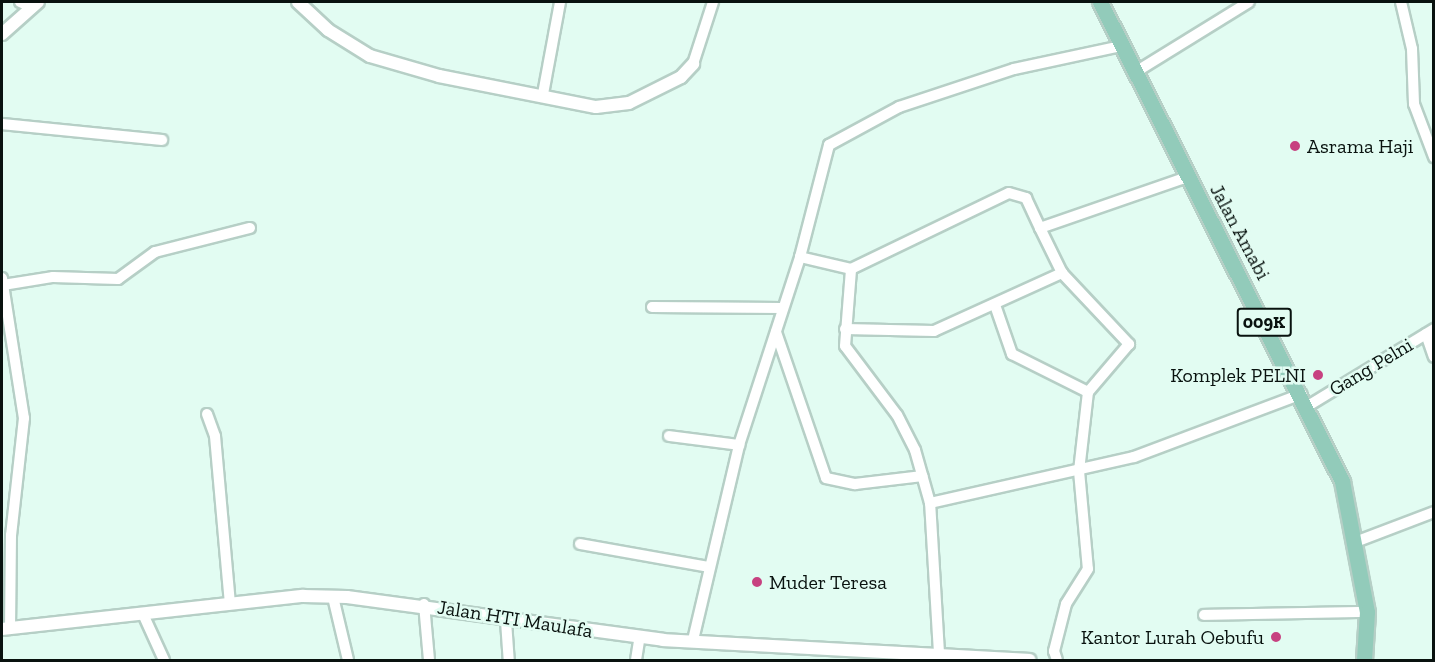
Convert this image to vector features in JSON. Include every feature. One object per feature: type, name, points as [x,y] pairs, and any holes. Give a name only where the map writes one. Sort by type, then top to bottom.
[{"type":"main road","name":"Jalan Amabi","points":[[1100,2],[1187,177],[1305,400],[1342,481],[1358,541],[1367,612],[1364,660]]},
{"type":"street","points":[[298,2],[328,30],[370,56],[439,76],[543,94],[596,107],[629,103],[681,77],[693,64],[713,2]]},
{"type":"street","points":[[543,94],[560,2]]},
{"type":"street","points":[[1134,73],[1249,2]]},
{"type":"street","points":[[1401,2],[1412,50],[1414,104],[1434,157]]},
{"type":"street","points":[[2,34],[30,3]]},
{"type":"street","points":[[693,640],[739,445],[800,257],[820,166],[835,139],[899,107],[961,86],[1121,46]]},
{"type":"street","points":[[2,124],[162,140]]},
{"type":"street","points":[[1040,228],[1187,177]]},
{"type":"street","points":[[800,257],[851,269],[1009,194],[1026,198],[1062,273],[1129,344],[1088,392],[1079,471],[1088,569],[1066,604],[1054,651],[1057,660]]},
{"type":"street","points":[[6,628],[11,535],[24,418],[2,282],[53,277],[118,279],[155,252],[250,228]]},
{"type":"street","points":[[851,269],[845,329],[849,356],[897,416],[922,476],[930,503],[939,653]]},
{"type":"street","points":[[845,329],[934,331],[1062,273]]},
{"type":"street","points":[[995,305],[1012,354],[1088,392]]},
{"type":"street","points":[[652,306],[782,308]]},
{"type":"street","points":[[776,332],[826,478],[855,484],[922,476]]},
{"type":"street","points":[[1430,332],[1434,357]]},
{"type":"street","name":"Gang Pelni","points":[[930,503],[1079,471],[1305,400],[1430,332]]},
{"type":"street","points":[[207,414],[215,436],[230,604]]},
{"type":"street","points":[[669,436],[739,445]]},
{"type":"street","points":[[1358,541],[1434,512]]},
{"type":"street","points":[[580,544],[709,567]]},
{"type":"street","points":[[333,597],[348,660]]},
{"type":"street","name":"Jalan HTI Maulafa","points":[[6,628],[230,604],[333,597],[424,604],[506,621],[640,636],[851,653],[939,653],[1029,660]]},
{"type":"street","points":[[424,604],[429,660]]},
{"type":"street","points":[[1204,615],[1367,612]]},
{"type":"street","points":[[143,614],[164,660]]},
{"type":"street","points":[[506,621],[509,660]]},
{"type":"street","points":[[636,660],[640,636]]},
{"type":"place","name":"Asrama Haji","points":[[1295,146]]},
{"type":"place","name":"Komplek PELNI","points":[[1318,375]]},
{"type":"place","name":"Muder Teresa","points":[[757,582]]},
{"type":"place","name":"Kantor Lurah Oebufu","points":[[1276,637]]}]
